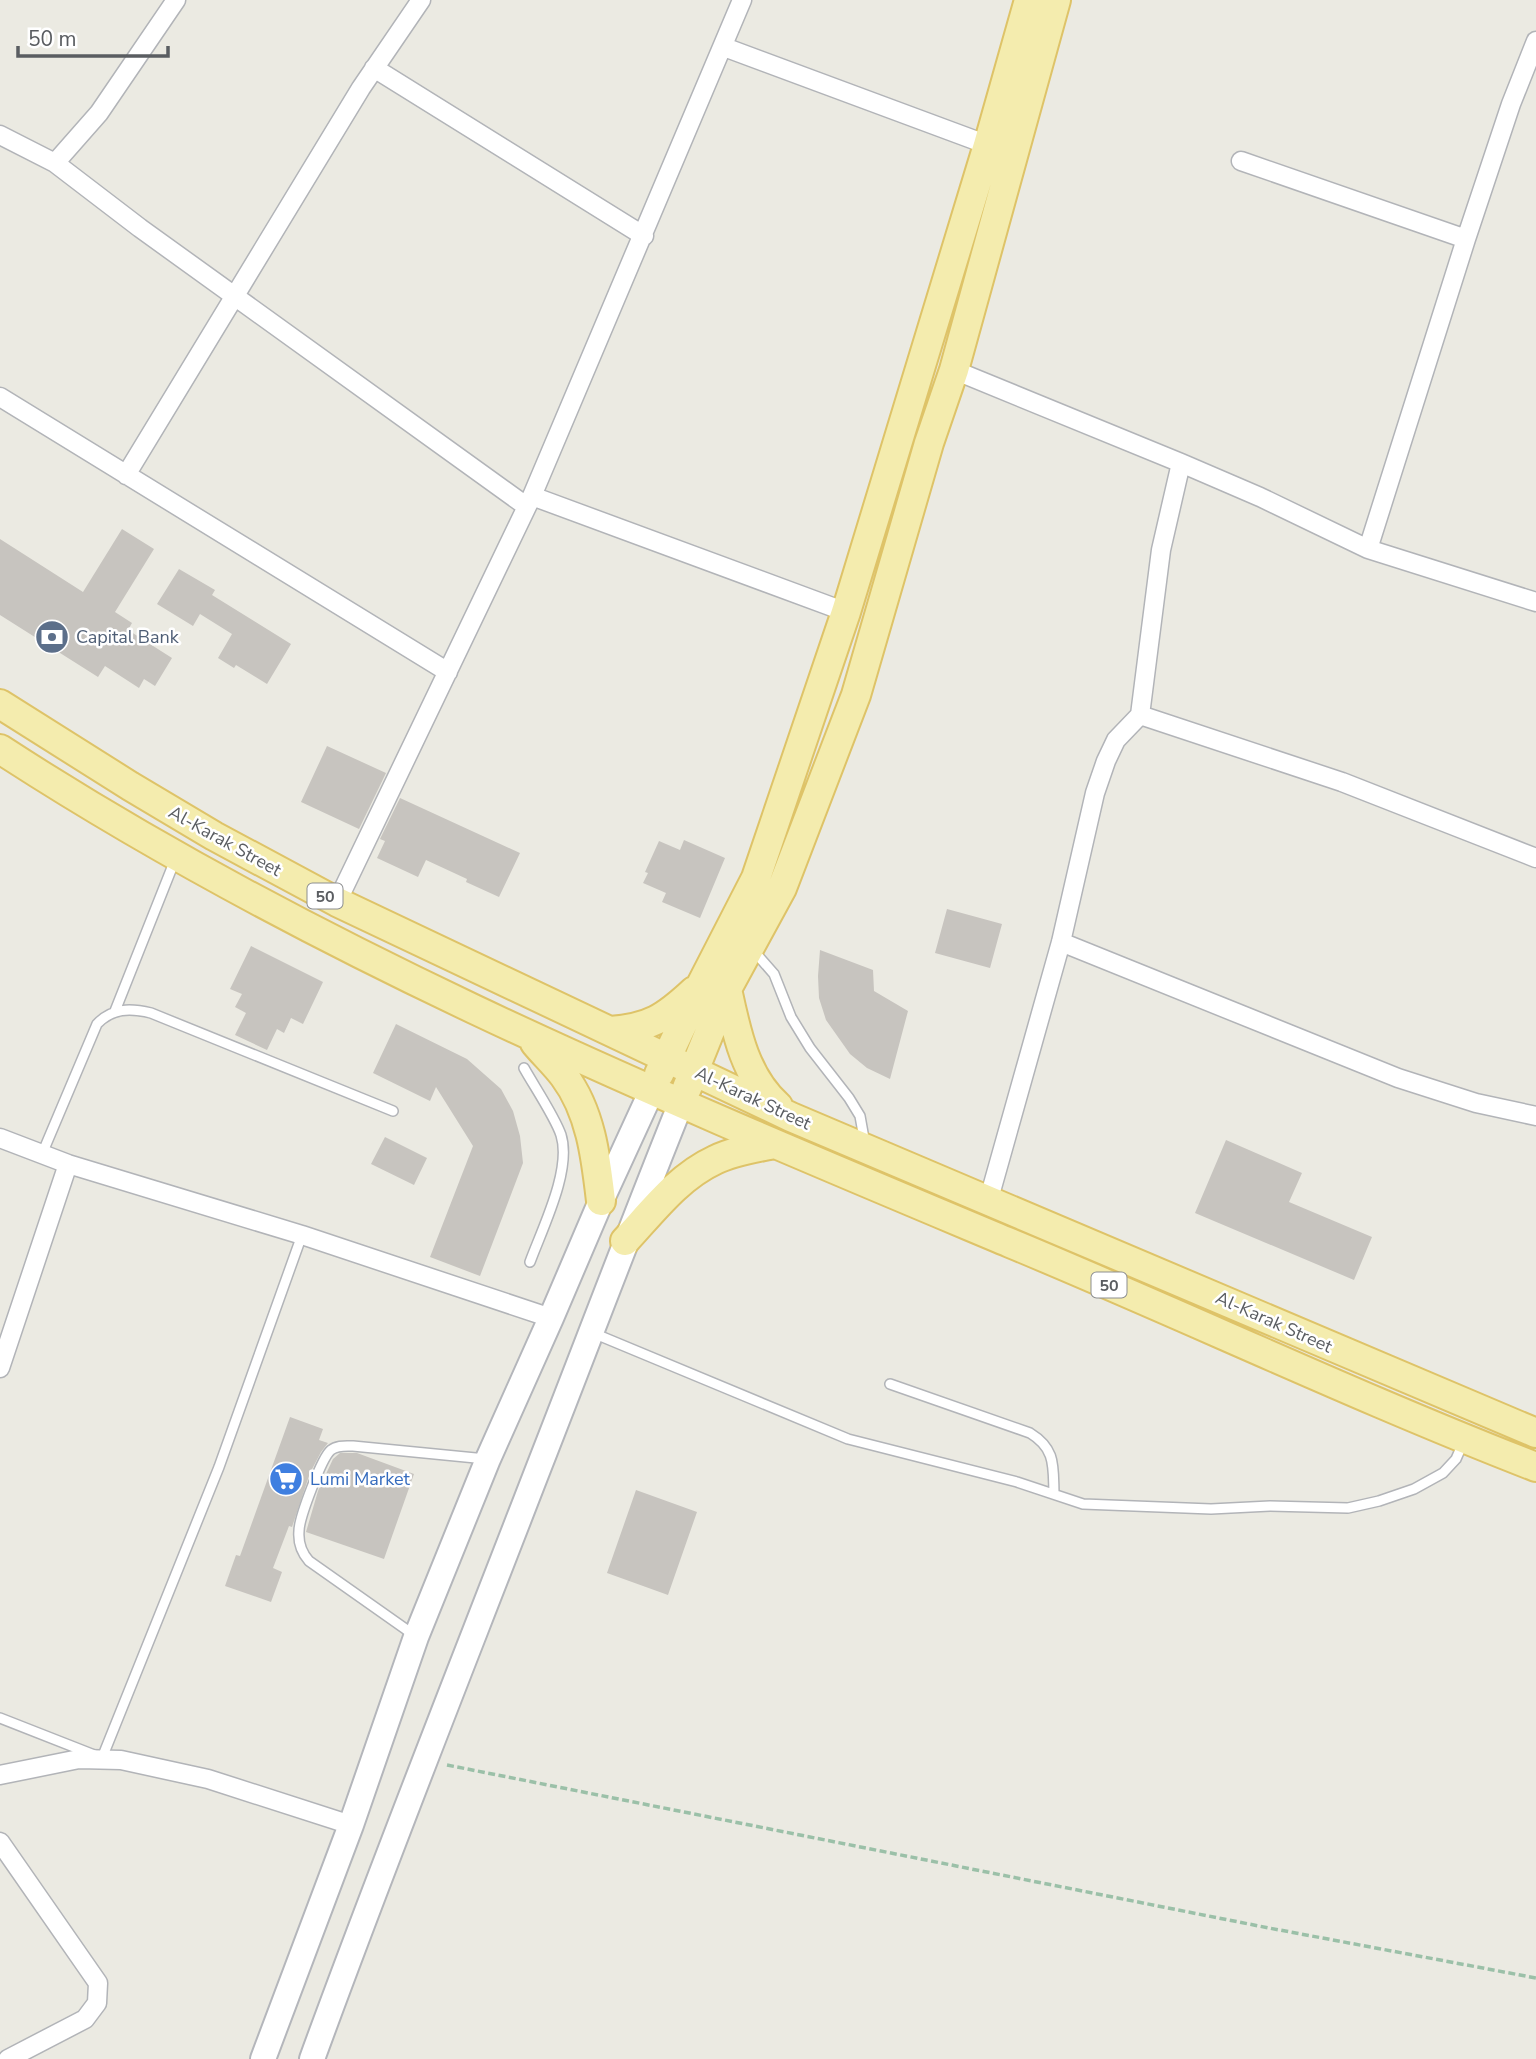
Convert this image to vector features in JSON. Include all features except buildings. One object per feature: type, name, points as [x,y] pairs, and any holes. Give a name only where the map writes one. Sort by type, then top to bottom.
[{"type":"main road","points":[[312,2059],[391,1844],[694,1070],[714,987],[757,878],[846,612],[988,145],[1029,0]]},
{"type":"main road","points":[[263,2059],[351,1825],[416,1637],[488,1459],[601,1201],[667,1058],[714,987],[750,946],[782,888],[856,695],[929,443],[954,370],[1056,0]]},
{"type":"main road","name":"Al-Karak Street","points":[[0,704],[214,836],[337,902],[791,1117],[1536,1433]]},
{"type":"main road","name":"Al-Karak Street","points":[[0,749],[176,856],[293,920],[528,1035],[774,1144],[1217,1330],[1357,1394],[1536,1467]]},
{"type":"main road","points":[[610,1031],[633,1029],[663,1018],[714,987]]},
{"type":"main road","points":[[714,987],[734,1023],[745,1057],[757,1082],[791,1117]]},
{"type":"main road","points":[[528,1035],[564,1077],[577,1098],[575,1131],[596,1159],[601,1201]]},
{"type":"main road","points":[[625,1241],[674,1189],[696,1171],[715,1159],[774,1144]]},
{"type":"main road","points":[[1357,1394],[1370,1364]]},
{"type":"street","points":[[55,163],[99,113],[176,0]]},
{"type":"street","points":[[126,475],[374,68],[421,0]]},
{"type":"street","points":[[337,902],[529,501],[644,236],[742,0]]},
{"type":"street","points":[[1368,549],[1466,239],[1511,104],[1536,41]]},
{"type":"street","points":[[724,47],[988,145]]},
{"type":"street","points":[[374,68],[644,236]]},
{"type":"street","points":[[0,135],[55,163],[236,296],[529,501],[846,612]]},
{"type":"street","points":[[1241,161],[1466,239]]},
{"type":"street","points":[[954,370],[1260,497],[1368,549],[1535,599]]},
{"type":"street","points":[[0,397],[448,672]]},
{"type":"street","points":[[988,1202],[1061,942],[1095,793],[1105,761],[1116,740],[1140,715],[1161,550],[1181,463]]},
{"type":"street","points":[[1140,715],[1342,782],[1536,858]]},
{"type":"street","points":[[1061,942],[1398,1078],[1475,1103],[1536,1116]]},
{"type":"street","points":[[0,1138],[68,1164],[302,1235],[551,1318]]},
{"type":"street","points":[[0,1368],[68,1164]]},
{"type":"street","points":[[0,1775],[61,1762],[102,1758],[147,1764],[208,1779],[351,1825]]},
{"type":"street","points":[[0,1842],[98,1983],[97,2003],[85,2019],[8,2059]]},
{"type":"lane","points":[[115,1011],[176,856]]},
{"type":"lane","points":[[750,946],[774,974],[797,1027],[860,1116],[865,1147]]},
{"type":"lane","points":[[42,1154],[97,1024],[104,1016],[125,1009],[151,1013],[393,1111]]},
{"type":"lane","points":[[524,1068],[575,1131],[562,1157],[559,1187],[530,1262]]},
{"type":"lane","points":[[0,1718],[102,1758],[219,1468],[302,1235]]},
{"type":"lane","points":[[592,1332],[848,1439],[1054,1493],[1083,1504],[1211,1509],[1270,1506],[1348,1508],[1414,1489],[1443,1474],[1455,1459],[1465,1439]]},
{"type":"lane","points":[[890,1384],[1030,1433],[1041,1440],[1049,1450],[1053,1465],[1054,1493]]},
{"type":"lane","points":[[416,1637],[304,1555],[300,1548],[299,1530],[320,1470],[330,1450],[344,1446],[488,1459]]},
{"type":"path","points":[[425,1760],[1269,1928],[1536,1978]]},
{"type":"place","name":"Capital Bank","points":[[52,637]]},
{"type":"place","name":"Lumi Market","points":[[286,1479]]}]
